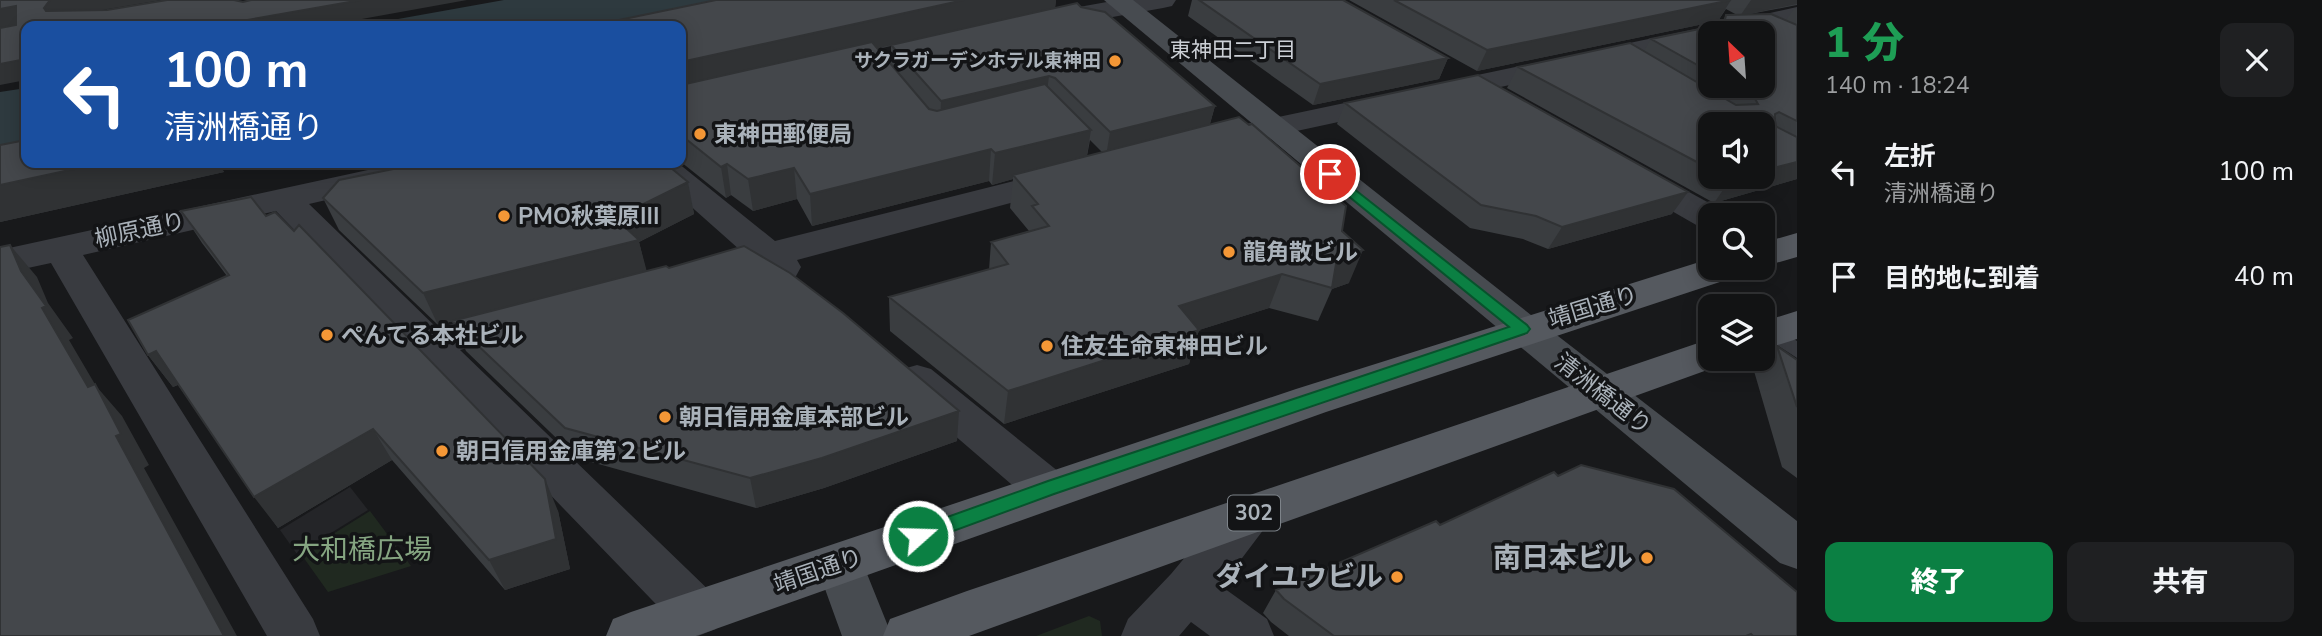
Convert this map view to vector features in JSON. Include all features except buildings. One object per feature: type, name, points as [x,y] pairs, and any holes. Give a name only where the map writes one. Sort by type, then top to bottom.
[{"type":"main road","name":"靖国通り","points":[[631,636],[1048,489],[1521,329],[1698,275]]},
{"type":"main road","name":"302","points":[[908,636],[1003,599],[1698,358]]},
{"type":"street","points":[[1019,27],[1121,4],[1163,0]]},
{"type":"street","name":"清洲橋通り","points":[[1121,4],[1521,329],[1797,548]]},
{"type":"street","points":[[1769,21],[1797,15]]},
{"type":"street","points":[[1200,144],[1271,126],[1473,85],[1627,61],[1698,40]]},
{"type":"street","points":[[1439,65],[1512,106]]},
{"type":"street","points":[[1616,165],[1698,211]]},
{"type":"street","name":"柳原通り","points":[[0,262],[422,168]]},
{"type":"street","points":[[664,168],[808,289]]},
{"type":"street","points":[[675,279],[1096,171]]},
{"type":"street","points":[[284,199],[698,612]]},
{"type":"street","points":[[61,248],[295,636]]},
{"type":"street","points":[[431,344],[543,314]]},
{"type":"street","points":[[890,356],[1048,489]]},
{"type":"street","points":[[1146,636],[1188,590],[1248,515]]},
{"type":"street","points":[[840,564],[867,636]]},
{"type":"street","points":[[1188,590],[1249,636]]},
{"type":"shaded area","points":[[504,0],[831,0],[686,25],[686,21],[387,21]]},
{"type":"shaded area","points":[[21,89],[21,165],[0,173],[0,92]]},
{"type":"shaded area","points":[[350,487],[368,510],[297,554],[280,530]]},
{"type":"green space","name":"大和橋広場","points":[[370,511],[411,566],[328,592],[301,554]]},
{"type":"green space","points":[[1089,616],[1100,621],[1102,636],[1036,636]]},
{"type":"place","name":"サクラガーデンホテル東神田","points":[[1115,61]]},
{"type":"place","name":"東神田郵便局","points":[[700,134]]},
{"type":"place","name":"PMO秋葉原III","points":[[504,216]]},
{"type":"place","name":"龍角散ビル","points":[[1229,252]]},
{"type":"place","name":"ぺんてる本社ビル","points":[[327,335]]},
{"type":"place","name":"住友生命東神田ビル","points":[[1047,346]]},
{"type":"place","name":"朝日信用金庫本部ビル","points":[[665,417]]},
{"type":"place","name":"朝日信用金庫第２ビル","points":[[442,451]]},
{"type":"place","name":"南日本ビル","points":[[1647,558]]},
{"type":"place","name":"ダイユウビル","points":[[1397,577]]},
{"type":"district","name":"東神田二丁目","points":[[1233,50]]},
{"type":"route","points":[[918,536],[1048,489],[1521,329],[1330,174]]}]
